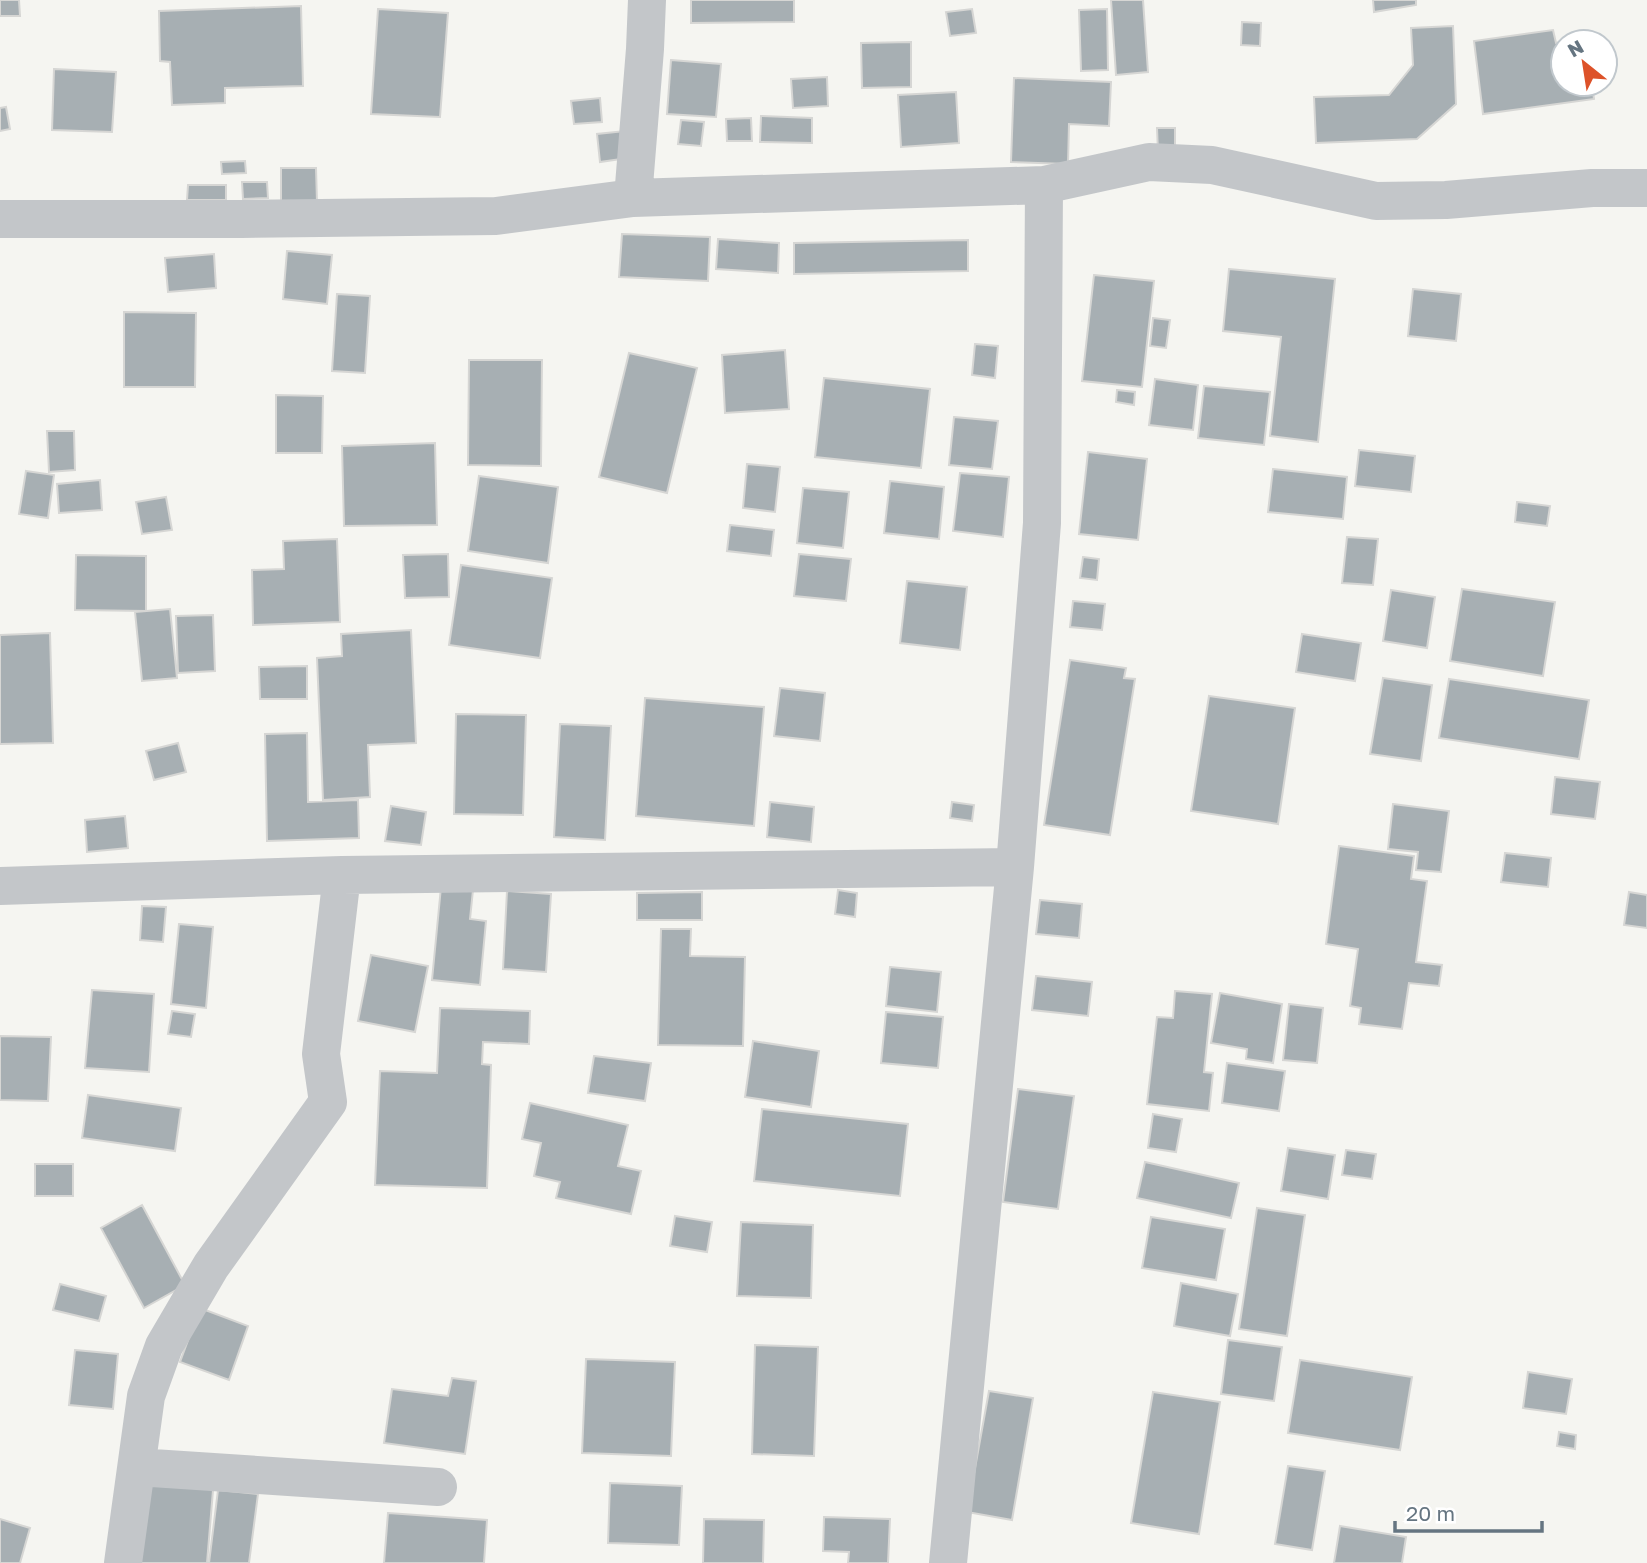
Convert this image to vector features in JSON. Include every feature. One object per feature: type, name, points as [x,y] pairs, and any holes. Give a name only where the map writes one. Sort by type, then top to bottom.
[{"type":"street","points":[[633,198],[647,0]]},
{"type":"street","points":[[0,219],[496,216],[633,198],[1044,185],[1149,162],[1212,165],[1376,201],[1446,200],[1592,188],[1647,188]]},
{"type":"street","points":[[948,1563],[1015,867],[1042,523],[1044,185]]},
{"type":"street","points":[[0,886],[342,875],[1015,867]]},
{"type":"street","points":[[123,1563],[146,1396],[164,1346],[211,1266],[328,1102],[321,1054],[342,875]]},
{"type":"street","points":[[137,1467],[438,1487]]},
{"type":"building","points":[[0,0],[19,0],[20,16],[0,16]]},
{"type":"building","points":[[691,0],[794,0],[794,22],[691,23]]},
{"type":"building","points":[[1111,0],[1143,0],[1148,72],[1116,75]]},
{"type":"building","points":[[1373,0],[1416,0],[1416,5],[1374,12]]},
{"type":"building","points":[[301,6],[303,86],[225,88],[225,103],[172,105],[170,62],[160,61],[159,11]]},
{"type":"building","points":[[378,9],[448,13],[440,117],[371,114]]},
{"type":"building","points":[[972,9],[976,33],[950,36],[946,12]]},
{"type":"building","points":[[1107,9],[1108,70],[1081,71],[1079,10]]},
{"type":"building","points":[[1242,22],[1261,23],[1260,46],[1241,45]]},
{"type":"building","points":[[1453,26],[1456,104],[1417,139],[1316,143],[1314,97],[1389,95],[1413,65],[1411,28]]},
{"type":"building","points":[[1549,31],[1549,98],[1594,99],[1483,114],[1474,41]]},
{"type":"building","points":[[911,42],[911,87],[862,88],[861,43]]},
{"type":"building","points":[[671,60],[721,64],[716,117],[667,114]]},
{"type":"building","points":[[54,69],[116,72],[112,132],[52,130]]},
{"type":"building","points":[[827,77],[828,106],[793,108],[791,79]]},
{"type":"building","points":[[1014,78],[1111,82],[1109,126],[1069,124],[1068,164],[1011,162]]},
{"type":"building","points":[[956,92],[959,143],[901,147],[898,95]]},
{"type":"building","points":[[600,98],[602,122],[574,124],[571,101]]},
{"type":"building","points":[[6,107],[10,129],[0,131],[0,108]]},
{"type":"building","points":[[761,116],[812,118],[812,143],[760,142]]},
{"type":"building","points":[[751,118],[752,141],[727,141],[726,119]]},
{"type":"building","points":[[681,120],[704,122],[701,146],[678,144]]},
{"type":"building","points":[[1157,128],[1175,128],[1175,152],[1158,152]]},
{"type":"building","points":[[625,131],[628,158],[600,162],[597,134]]},
{"type":"building","points":[[245,161],[246,173],[222,174],[221,162]]},
{"type":"building","points":[[281,168],[316,168],[317,202],[281,203]]},
{"type":"building","points":[[242,182],[267,182],[268,198],[243,199]]},
{"type":"building","points":[[188,185],[226,185],[226,200],[187,200]]},
{"type":"building","points":[[622,234],[710,237],[708,281],[619,277]]},
{"type":"building","points":[[718,239],[779,243],[778,273],[716,269]]},
{"type":"building","points":[[968,240],[968,271],[794,274],[794,243]]},
{"type":"building","points":[[287,251],[332,255],[327,304],[283,299]]},
{"type":"building","points":[[214,254],[216,288],[168,292],[165,258]]},
{"type":"building","points":[[1229,269],[1335,279],[1318,442],[1270,436],[1281,337],[1223,331]]},
{"type":"building","points":[[1094,275],[1154,281],[1142,387],[1082,381]]},
{"type":"building","points":[[1413,289],[1461,294],[1456,341],[1408,336]]},
{"type":"building","points":[[337,294],[370,296],[365,373],[332,371]]},
{"type":"building","points":[[124,312],[196,313],[195,387],[124,387]]},
{"type":"building","points":[[1153,318],[1170,320],[1166,348],[1150,346]]},
{"type":"building","points":[[975,344],[998,346],[995,378],[972,375]]},
{"type":"building","points":[[785,350],[789,409],[725,413],[722,355]]},
{"type":"building","points":[[629,353],[697,368],[667,493],[599,477]]},
{"type":"building","points":[[469,360],[542,360],[541,466],[468,465]]},
{"type":"building","points":[[824,378],[930,389],[921,468],[815,457]]},
{"type":"building","points":[[1155,379],[1198,385],[1193,430],[1149,425]]},
{"type":"building","points":[[1204,386],[1270,392],[1264,445],[1198,438]]},
{"type":"building","points":[[1117,390],[1135,392],[1134,405],[1116,402]]},
{"type":"building","points":[[276,395],[323,396],[322,453],[276,453]]},
{"type":"building","points":[[954,417],[998,421],[992,469],[949,465]]},
{"type":"building","points":[[47,431],[74,431],[75,470],[49,472]]},
{"type":"building","points":[[435,443],[437,525],[344,526],[342,446]]},
{"type":"building","points":[[1359,450],[1415,456],[1411,492],[1355,486]]},
{"type":"building","points":[[1088,452],[1147,459],[1138,540],[1079,534]]},
{"type":"building","points":[[747,464],[780,467],[775,512],[743,508]]},
{"type":"building","points":[[1273,469],[1347,477],[1343,519],[1268,512]]},
{"type":"building","points":[[26,471],[54,475],[48,518],[19,514]]},
{"type":"building","points":[[960,473],[1009,477],[1003,537],[953,531]]},
{"type":"building","points":[[479,476],[558,487],[548,563],[468,551]]},
{"type":"building","points":[[100,480],[102,510],[59,513],[57,484]]},
{"type":"building","points":[[890,481],[944,487],[939,539],[884,533]]},
{"type":"building","points":[[803,488],[849,492],[843,548],[797,543]]},
{"type":"building","points":[[166,497],[172,530],[142,534],[136,502]]},
{"type":"building","points":[[1517,502],[1550,506],[1547,526],[1515,522]]},
{"type":"building","points":[[730,525],[774,530],[771,556],[727,551]]},
{"type":"building","points":[[1347,537],[1378,539],[1373,585],[1342,583]]},
{"type":"building","points":[[337,539],[340,622],[253,625],[252,570],[284,569],[283,541]]},
{"type":"building","points":[[448,554],[449,597],[405,598],[403,555]]},
{"type":"building","points":[[799,554],[851,559],[846,601],[794,596]]},
{"type":"building","points":[[76,555],[146,556],[146,611],[75,610]]},
{"type":"building","points":[[1083,557],[1099,559],[1097,580],[1080,578]]},
{"type":"building","points":[[461,565],[552,578],[540,658],[449,645]]},
{"type":"building","points":[[907,581],[967,587],[960,650],[900,643]]},
{"type":"building","points":[[1462,589],[1555,602],[1543,676],[1450,661]]},
{"type":"building","points":[[1391,590],[1435,597],[1427,648],[1383,641]]},
{"type":"building","points":[[1073,601],[1105,604],[1102,630],[1070,627]]},
{"type":"building","points":[[170,609],[177,678],[142,681],[135,612]]},
{"type":"building","points":[[213,615],[215,671],[178,673],[176,616]]},
{"type":"building","points":[[411,630],[416,743],[368,745],[370,797],[323,800],[317,658],[342,656],[341,634]]},
{"type":"building","points":[[50,633],[53,743],[0,744],[0,635]]},
{"type":"building","points":[[1302,634],[1361,643],[1355,681],[1296,672]]},
{"type":"building","points":[[1070,660],[1126,668],[1124,678],[1135,679],[1110,835],[1044,825]]},
{"type":"building","points":[[307,666],[307,699],[260,699],[259,667]]},
{"type":"building","points":[[1383,678],[1432,685],[1421,761],[1370,754]]},
{"type":"building","points":[[1449,679],[1589,700],[1579,759],[1439,738]]},
{"type":"building","points":[[780,688],[825,693],[820,741],[774,736]]},
{"type":"building","points":[[1209,696],[1295,708],[1278,824],[1191,811]]},
{"type":"building","points":[[645,698],[764,707],[754,826],[636,816]]},
{"type":"building","points":[[456,714],[526,715],[523,815],[454,814]]},
{"type":"building","points":[[560,724],[611,726],[605,840],[554,837]]},
{"type":"building","points":[[307,733],[308,802],[358,800],[359,838],[267,841],[265,734]]},
{"type":"building","points":[[178,743],[186,772],[154,780],[146,751]]},
{"type":"building","points":[[1555,777],[1600,782],[1595,819],[1551,814]]},
{"type":"building","points":[[770,802],[814,807],[811,842],[767,837]]},
{"type":"building","points":[[952,802],[974,805],[972,821],[950,818]]},
{"type":"building","points":[[1393,804],[1449,811],[1441,872],[1416,870],[1418,852],[1388,849]]},
{"type":"building","points":[[391,806],[426,812],[421,845],[385,841]]},
{"type":"building","points":[[125,816],[128,848],[87,852],[85,820]]},
{"type":"building","points":[[1339,846],[1414,856],[1411,879],[1427,881],[1416,962],[1442,965],[1439,986],[1409,983],[1402,1029],[1359,1024],[1361,1008],[1350,1006],[1358,949],[1326,944]]},
{"type":"building","points":[[1505,853],[1551,858],[1548,887],[1501,882]]},
{"type":"building","points":[[441,887],[473,890],[470,919],[486,921],[480,985],[432,980]]},
{"type":"building","points":[[838,890],[857,893],[855,917],[835,914]]},
{"type":"building","points":[[507,891],[551,894],[546,972],[503,969]]},
{"type":"building","points":[[702,892],[702,920],[637,920],[637,893]]},
{"type":"building","points":[[1629,892],[1647,895],[1647,928],[1624,925]]},
{"type":"building","points":[[1040,900],[1082,904],[1079,938],[1036,934]]},
{"type":"building","points":[[142,906],[166,907],[163,942],[140,940]]},
{"type":"building","points":[[179,924],[213,927],[206,1008],[171,1004]]},
{"type":"building","points":[[661,929],[691,929],[690,956],[745,957],[743,1046],[658,1045]]},
{"type":"building","points":[[371,955],[428,966],[415,1032],[358,1021]]},
{"type":"building","points":[[890,967],[941,972],[937,1012],[886,1006]]},
{"type":"building","points":[[1036,976],[1092,982],[1088,1016],[1032,1010]]},
{"type":"building","points":[[92,990],[154,994],[149,1072],[85,1068]]},
{"type":"building","points":[[1175,991],[1212,994],[1204,1072],[1213,1073],[1209,1111],[1147,1104],[1157,1017],[1173,1018]]},
{"type":"building","points":[[1220,993],[1282,1004],[1273,1063],[1246,1059],[1247,1049],[1211,1043]]},
{"type":"building","points":[[1289,1004],[1323,1008],[1317,1063],[1283,1060]]},
{"type":"building","points":[[440,1008],[530,1011],[529,1044],[483,1042],[482,1064],[491,1065],[487,1188],[375,1185],[380,1071],[437,1073]]},
{"type":"building","points":[[172,1011],[195,1014],[191,1037],[168,1034]]},
{"type":"building","points":[[886,1012],[943,1017],[938,1068],[881,1063]]},
{"type":"building","points":[[0,1036],[51,1037],[48,1101],[0,1100]]},
{"type":"building","points":[[753,1041],[819,1051],[811,1107],[745,1097]]},
{"type":"building","points":[[594,1056],[651,1063],[645,1101],[588,1093]]},
{"type":"building","points":[[1227,1063],[1285,1071],[1279,1111],[1222,1103]]},
{"type":"building","points":[[1018,1089],[1074,1096],[1058,1209],[1003,1202]]},
{"type":"building","points":[[88,1095],[181,1108],[175,1151],[82,1138]]},
{"type":"building","points":[[530,1103],[628,1125],[618,1166],[641,1171],[631,1214],[556,1198],[560,1182],[534,1176],[541,1143],[522,1139]]},
{"type":"building","points":[[762,1109],[908,1124],[900,1196],[754,1181]]},
{"type":"building","points":[[1153,1114],[1182,1119],[1176,1152],[1148,1148]]},
{"type":"building","points":[[1288,1148],[1335,1155],[1328,1199],[1281,1191]]},
{"type":"building","points":[[1346,1150],[1376,1154],[1372,1179],[1342,1175]]},
{"type":"building","points":[[1145,1162],[1239,1183],[1231,1218],[1137,1198]]},
{"type":"building","points":[[35,1164],[73,1164],[73,1196],[35,1196]]},
{"type":"building","points":[[142,1205],[185,1285],[144,1308],[101,1228]]},
{"type":"building","points":[[1257,1208],[1305,1215],[1287,1336],[1239,1329]]},
{"type":"building","points":[[675,1216],[712,1222],[707,1252],[670,1246]]},
{"type":"building","points":[[1151,1217],[1225,1229],[1216,1280],[1142,1268]]},
{"type":"building","points":[[741,1222],[813,1225],[811,1298],[737,1296]]},
{"type":"building","points":[[1181,1283],[1238,1294],[1230,1336],[1174,1326]]},
{"type":"building","points":[[60,1284],[106,1296],[99,1321],[53,1310]]},
{"type":"building","points":[[200,1308],[248,1326],[229,1380],[180,1362]]},
{"type":"building","points":[[1228,1340],[1282,1347],[1274,1401],[1221,1394]]},
{"type":"building","points":[[755,1345],[818,1347],[814,1456],[752,1454]]},
{"type":"building","points":[[75,1350],[118,1354],[113,1409],[69,1405]]},
{"type":"building","points":[[586,1359],[675,1362],[671,1456],[582,1453]]},
{"type":"building","points":[[1300,1360],[1412,1377],[1400,1450],[1288,1433]]},
{"type":"building","points":[[1528,1372],[1572,1379],[1566,1414],[1523,1408]]},
{"type":"building","points":[[452,1378],[476,1381],[465,1454],[384,1443],[392,1389],[448,1396]]},
{"type":"building","points":[[989,1391],[1033,1398],[1012,1520],[967,1512]]},
{"type":"building","points":[[1153,1392],[1220,1402],[1199,1534],[1131,1523]]},
{"type":"building","points":[[1559,1432],[1576,1435],[1575,1449],[1557,1446]]},
{"type":"building","points":[[1288,1466],[1325,1471],[1312,1550],[1275,1544]]},
{"type":"building","points":[[148,1473],[214,1478],[207,1563],[140,1563]]},
{"type":"building","points":[[610,1483],[682,1486],[679,1545],[608,1543]]},
{"type":"building","points":[[218,1490],[258,1494],[249,1563],[209,1563]]},
{"type":"building","points":[[388,1513],[487,1520],[484,1563],[384,1563]]},
{"type":"building","points":[[824,1517],[890,1519],[888,1563],[848,1563],[849,1552],[823,1551]]},
{"type":"building","points":[[0,1519],[30,1528],[20,1563],[0,1563]]},
{"type":"building","points":[[704,1519],[764,1520],[763,1563],[703,1563]]},
{"type":"building","points":[[1340,1526],[1406,1537],[1402,1563],[1334,1563]]}]
